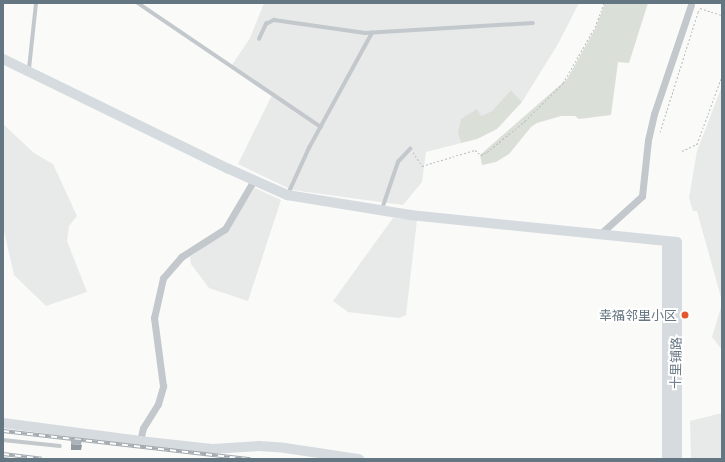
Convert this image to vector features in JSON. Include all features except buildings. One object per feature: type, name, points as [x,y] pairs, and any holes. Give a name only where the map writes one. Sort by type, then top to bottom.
[{"type":"street","points":[[3,59],[29,70],[287,195],[381,210],[599,235],[642,196],[648,140],[654,114],[691,4]]},
{"type":"street","points":[[140,441],[143,428],[158,404],[163,386],[154,318],[163,278],[181,257],[225,229],[254,180]]},
{"type":"street","name":"十里铺路","points":[[599,235],[672,242],[672,335],[667,459]]},
{"type":"street","name":"十里铺路","points":[[672,335],[677,459]]},
{"type":"street","points":[[3,423],[212,449],[259,446],[285,448],[360,459]]},
{"type":"lane","points":[[29,70],[36,3]]},
{"type":"lane","points":[[138,3],[321,127]]},
{"type":"lane","points":[[259,39],[266,24],[274,20],[372,33],[533,23]]},
{"type":"lane","points":[[287,195],[321,127],[372,33]]},
{"type":"lane","points":[[381,210],[398,162],[410,149]]},
{"type":"lane","points":[[3,440],[60,446]]},
{"type":"path","points":[[410,149],[422,166],[475,150],[481,155],[487,152],[525,121],[563,83],[595,27],[604,3]]},
{"type":"path","points":[[660,132],[700,8],[722,15]]},
{"type":"path","points":[[682,151],[697,144],[722,76]]},
{"type":"shaded area","points":[[264,3],[579,3],[558,44],[522,102],[511,90],[492,111],[481,116],[460,139],[461,143],[426,152],[422,182],[403,205],[292,190],[238,164],[273,93],[232,65],[250,38]]},
{"type":"shaded area","points":[[605,3],[648,3],[629,63],[618,62],[611,115],[579,119],[575,116],[561,116],[537,123],[531,127],[509,154],[496,162],[482,165],[480,155],[567,79],[595,29]]},
{"type":"shaded area","points":[[722,86],[722,301],[697,211],[693,211],[689,198],[697,151]]},
{"type":"shaded area","points":[[511,90],[522,102],[497,129],[477,139],[461,143],[458,133],[461,119],[477,109],[481,116],[492,111]]},
{"type":"shaded area","points":[[3,124],[34,153],[53,164],[77,216],[69,226],[67,241],[87,292],[46,306],[14,275],[3,227]]},
{"type":"shaded area","points":[[255,188],[281,200],[248,301],[209,288],[191,264],[190,257],[228,229]]},
{"type":"shaded area","points":[[393,218],[417,220],[406,315],[399,318],[348,312],[333,301]]},
{"type":"shaded area","points":[[722,304],[722,350],[712,337]]},
{"type":"shaded area","points":[[722,413],[722,459],[691,459],[690,421]]},
{"type":"railway","points":[[3,431],[250,459]]},
{"type":"railway","points":[[3,454],[42,459]]},
{"type":"place","name":"幸福邻里小区","points":[[685,315]]}]
